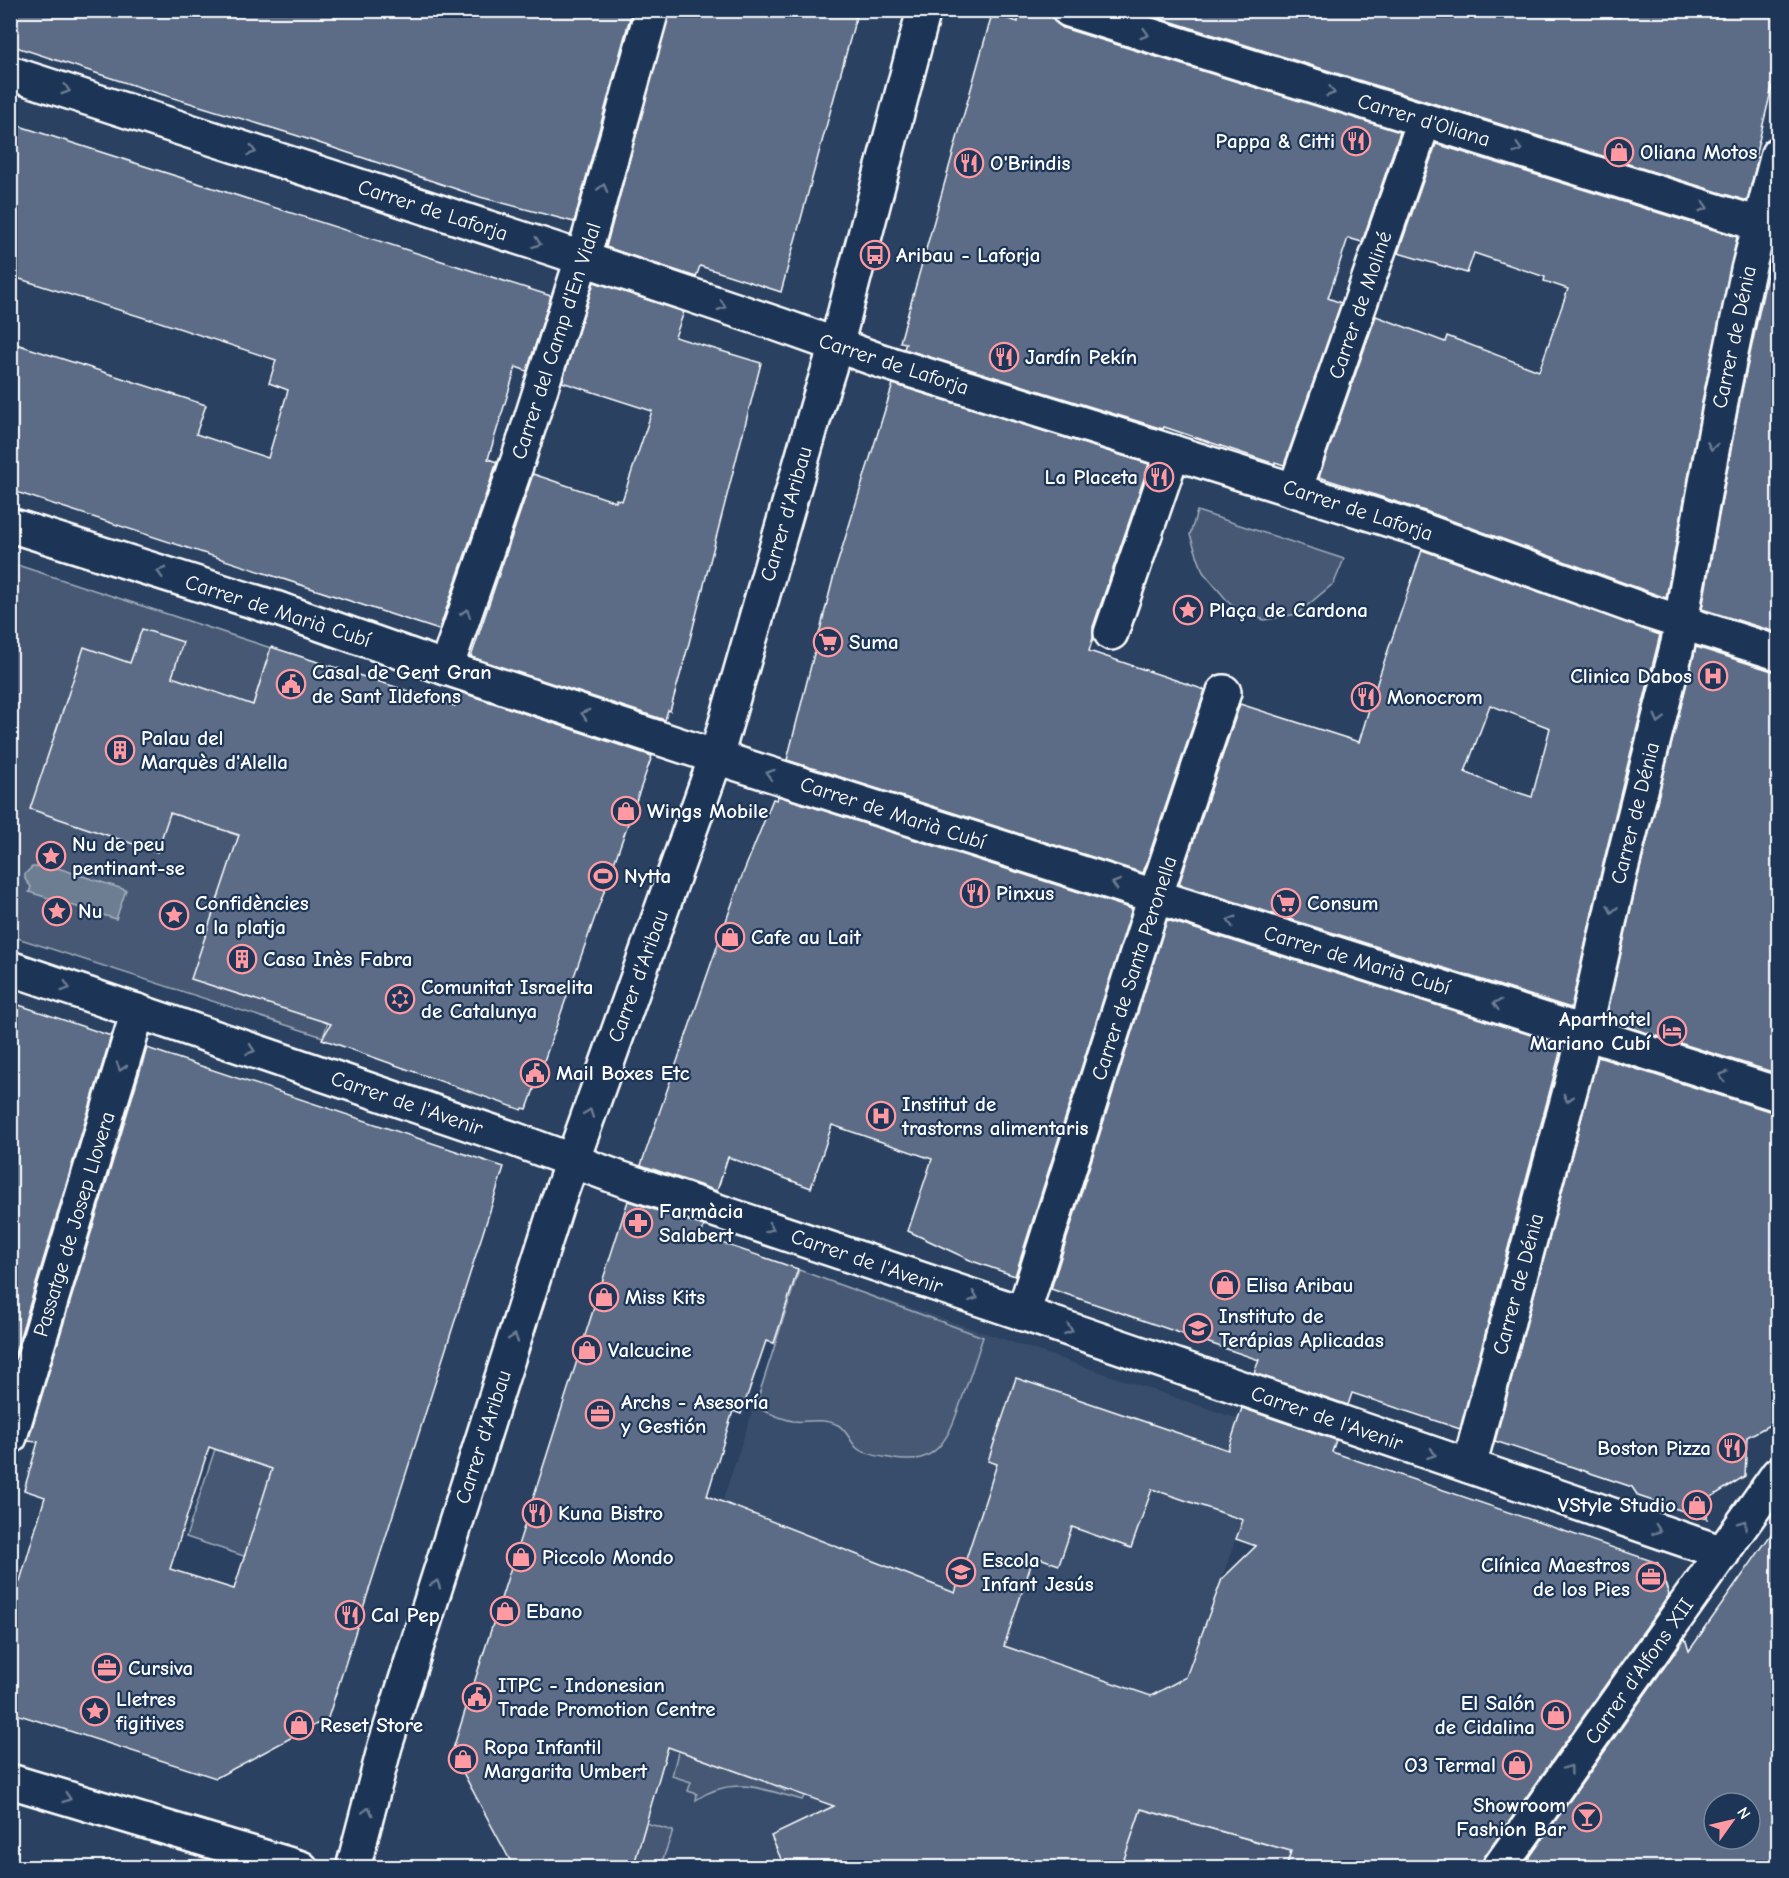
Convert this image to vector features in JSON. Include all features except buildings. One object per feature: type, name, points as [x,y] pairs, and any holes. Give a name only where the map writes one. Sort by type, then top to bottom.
[{"type":"street","name":"Carrer del Camp d'En Vidal","points":[[447,668],[519,457],[594,223],[652,10]]},
{"type":"street","name":"Carrer d'Aribau","points":[[353,1868],[385,1746],[572,1160],[716,757],[836,346],[924,10]]},
{"type":"street","name":"Carrer d'Oliana","points":[[1069,10],[1769,227]]},
{"type":"street","name":"Carrer de Laforja","points":[[10,73],[582,258],[836,346],[1422,530],[1649,612],[1779,653]]},
{"type":"street","name":"Carrer de Moliné","points":[[1296,490],[1425,121]]},
{"type":"street","name":"Carrer de Dénia","points":[[1469,1466],[1585,1032],[1620,873],[1678,643],[1722,396],[1748,270],[1769,227],[1779,154]]},
{"type":"street","points":[[1112,633],[1173,452]]},
{"type":"street","name":"Carrer de Marià Cubí","points":[[10,525],[278,609],[716,757],[1779,1094]]},
{"type":"street","name":"Carrer de Santa Peronella","points":[[1023,1314],[1155,897],[1224,692]]},
{"type":"street","name":"Carrer de l'Avenir","points":[[10,968],[619,1178],[1723,1553]]},
{"type":"street","name":"Passatge de Josep Llovera","points":[[10,1437],[138,1011]]},
{"type":"street","name":"Carrer d'Alfons XII","points":[[1499,1868],[1779,1474]]},
{"type":"street","points":[[10,1781],[300,1868]]},
{"type":"shaded area","points":[[1197,511],[1344,559],[1334,583],[1297,614],[1264,620],[1231,605],[1203,572],[1190,535]]},
{"type":"shaded area","points":[[11,563],[271,648],[217,818],[223,829],[230,833],[376,880],[323,1037],[11,936]]},
{"type":"shaded area","points":[[39,862],[126,890],[116,919],[29,892],[31,887],[25,879],[25,874],[32,867],[37,867]]},
{"type":"shaded area","name":"Escola Infant Jesús","points":[[799,1270],[1274,1431],[1121,1867],[633,1868],[660,1774],[701,1566]]},
{"type":"shaded area","points":[[799,1270],[983,1337],[949,1432],[934,1451],[910,1460],[871,1454],[858,1449],[838,1425],[821,1421],[788,1420],[755,1407]]},
{"type":"shaded area","points":[[215,1449],[280,1472],[253,1559],[186,1537]]},
{"type":"shaded area","points":[[680,1744],[785,1791],[787,1787],[805,1794],[802,1800],[748,1786],[735,1786],[709,1792],[696,1800],[697,1794],[688,1791],[691,1782],[672,1776]]},
{"type":"shaded area","points":[[1141,1809],[1291,1851],[1286,1867],[1121,1868]]},
{"type":"shaded area","points":[[646,1823],[673,1831],[660,1867],[649,1864],[647,1867],[633,1867]]},
{"type":"place","name":"Pappa & Citti","points":[[1356,141]]},
{"type":"place","name":"Oliana Motos","points":[[1619,152]]},
{"type":"place","name":"O'Brindis","points":[[969,163]]},
{"type":"place","name":"Aribau - Laforja","points":[[875,255]]},
{"type":"place","name":"Jardín Pekín","points":[[1004,357]]},
{"type":"place","name":"La Placeta","points":[[1159,477]]},
{"type":"place","name":"Plaça de Cardona","points":[[1188,610]]},
{"type":"place","name":"Suma","points":[[828,642]]},
{"type":"place","name":"Clinica Dabos","points":[[1713,676]]},
{"type":"place","name":"Casal de Gent Gran de Sant Ildefons","points":[[291,684]]},
{"type":"place","name":"Monocrom","points":[[1366,697]]},
{"type":"place","name":"Palau del Marquès d'Alella","points":[[120,750]]},
{"type":"place","name":"Wings Mobile","points":[[626,811]]},
{"type":"place","name":"Nu de peu pentinant-se","points":[[51,856]]},
{"type":"place","name":"Nytta","points":[[603,876]]},
{"type":"place","name":"Pinxus","points":[[975,893]]},
{"type":"place","name":"Consum","points":[[1286,903]]},
{"type":"place","name":"Nu","points":[[57,911]]},
{"type":"place","name":"Confidències a la platja","points":[[174,915]]},
{"type":"place","name":"Cafe au Lait","points":[[730,937]]},
{"type":"place","name":"Casa Inès Fabra","points":[[242,959]]},
{"type":"place","name":"Comunitat Israelita de Catalunya","points":[[400,999]]},
{"type":"place","name":"Aparthotel Mariano Cubí","points":[[1672,1031]]},
{"type":"place","name":"Mail Boxes Etc","points":[[535,1073]]},
{"type":"place","name":"Institut de trastorns alimentaris","points":[[881,1116]]},
{"type":"place","name":"Farmàcia Salabert","points":[[638,1223]]},
{"type":"place","name":"Elisa Aribau","points":[[1225,1285]]},
{"type":"place","name":"Miss Kits","points":[[604,1297]]},
{"type":"place","name":"Instituto de Terápias Aplicadas","points":[[1198,1328]]},
{"type":"place","name":"Valcucine","points":[[587,1350]]},
{"type":"place","name":"Archs - Asesoría y Gestión","points":[[600,1414]]},
{"type":"place","name":"Boston Pizza","points":[[1732,1448]]},
{"type":"place","name":"VStyle Studio","points":[[1697,1505]]},
{"type":"place","name":"Kuna Bistro","points":[[537,1513]]},
{"type":"place","name":"Piccolo Mondo","points":[[521,1557]]},
{"type":"place","name":"Escola Infant Jesús","points":[[961,1572]]},
{"type":"place","name":"Clínica Maestros de los Pies","points":[[1651,1577]]},
{"type":"place","name":"Ebano","points":[[505,1611]]},
{"type":"place","name":"Cal Pep","points":[[350,1615]]},
{"type":"place","name":"Cursiva","points":[[107,1668]]},
{"type":"place","name":"ITPC - Indonesian Trade Promotion Centre","points":[[477,1697]]},
{"type":"place","name":"Lletres figitives","points":[[95,1711]]},
{"type":"place","name":"El Salón de Cidalina","points":[[1556,1715]]},
{"type":"place","name":"Reset Store","points":[[299,1725]]},
{"type":"place","name":"Ropa Infantil Margarita Umbert","points":[[463,1759]]},
{"type":"place","name":"O3 Termal","points":[[1517,1765]]},
{"type":"place","name":"Showroom Fashion Bar","points":[[1587,1817]]}]
